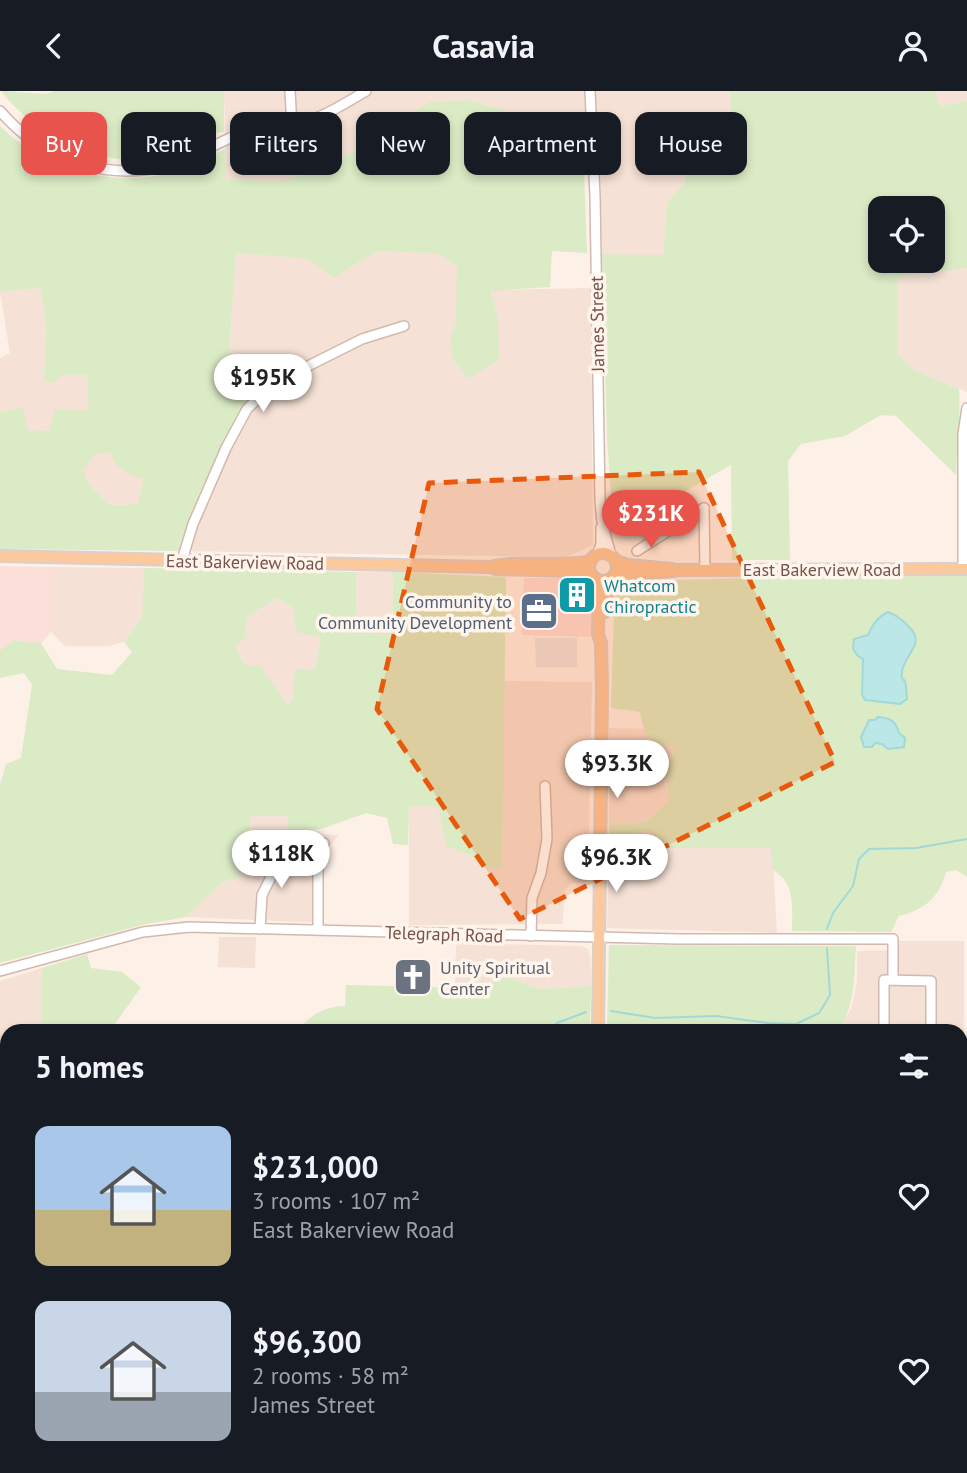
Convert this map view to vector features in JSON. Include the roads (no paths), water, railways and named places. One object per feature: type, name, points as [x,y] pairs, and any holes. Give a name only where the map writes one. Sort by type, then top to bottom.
[{"type":"main road","name":"East Bakerview Road","points":[[0,556],[489,567],[503,564],[573,564],[594,557]]},
{"type":"main road","points":[[598,1024],[601,643],[598,633],[599,594],[593,576],[594,557],[614,558],[618,569],[607,589],[601,643]]},
{"type":"main road","name":"East Bakerview Road","points":[[614,558],[628,565],[678,570],[965,569]]},
{"type":"main road","name":"East Bakerview Road","points":[[489,567],[500,571],[575,571],[593,576]]},
{"type":"main road","name":"East Bakerview Road","points":[[613,577],[628,573],[655,574],[678,570]]},
{"type":"main road","points":[[593,576],[605,581],[613,577]]},
{"type":"street","points":[[290,91],[291,112]]},
{"type":"street","points":[[330,112],[366,91]]},
{"type":"street","name":"James Street","points":[[590,91],[602,522],[614,558]]},
{"type":"street","points":[[0,111],[27,138],[60,158],[114,171],[173,165],[230,139]]},
{"type":"street","points":[[182,560],[193,524],[226,448],[247,409],[280,377],[306,368],[362,339],[404,326]]},
{"type":"street","points":[[965,569],[963,434],[967,408]]},
{"type":"street","points":[[637,551],[704,508],[705,570]]},
{"type":"street","points":[[594,557],[602,522]]},
{"type":"street","points":[[531,936],[532,898],[541,873],[547,839],[545,786]]},
{"type":"street","points":[[318,930],[318,855],[324,843]]},
{"type":"street","points":[[260,929],[262,895],[271,877],[271,851]]},
{"type":"street","name":"Telegraph Road","points":[[0,971],[164,929],[260,929],[531,936],[893,939],[893,979]]},
{"type":"street","points":[[884,1024],[884,980],[893,979],[931,981],[931,1024]]},
{"type":"water","points":[[888,612],[905,623],[916,639],[903,666],[902,677],[906,684],[907,699],[900,704],[865,700],[862,695],[863,659],[853,649],[854,639],[868,635],[876,622]]},
{"type":"water","points":[[878,717],[894,723],[905,738],[904,747],[888,749],[875,743],[872,747],[864,747],[861,737],[869,720]]},
{"type":"waterway","points":[[827,929],[833,913],[853,886],[859,859],[869,849],[916,848],[967,839]]},
{"type":"waterway","points":[[611,1011],[655,1018],[716,1016],[796,1024],[819,1013],[830,995],[827,948]]},
{"type":"waterway","points":[[556,1024],[586,1012]]},
{"type":"place","name":"Whatcom Chiropractic","points":[[577,595]]},
{"type":"place","name":"Community to Community Development","points":[[539,611]]},
{"type":"place","name":"Unity Spiritual Center","points":[[413,977]]}]
